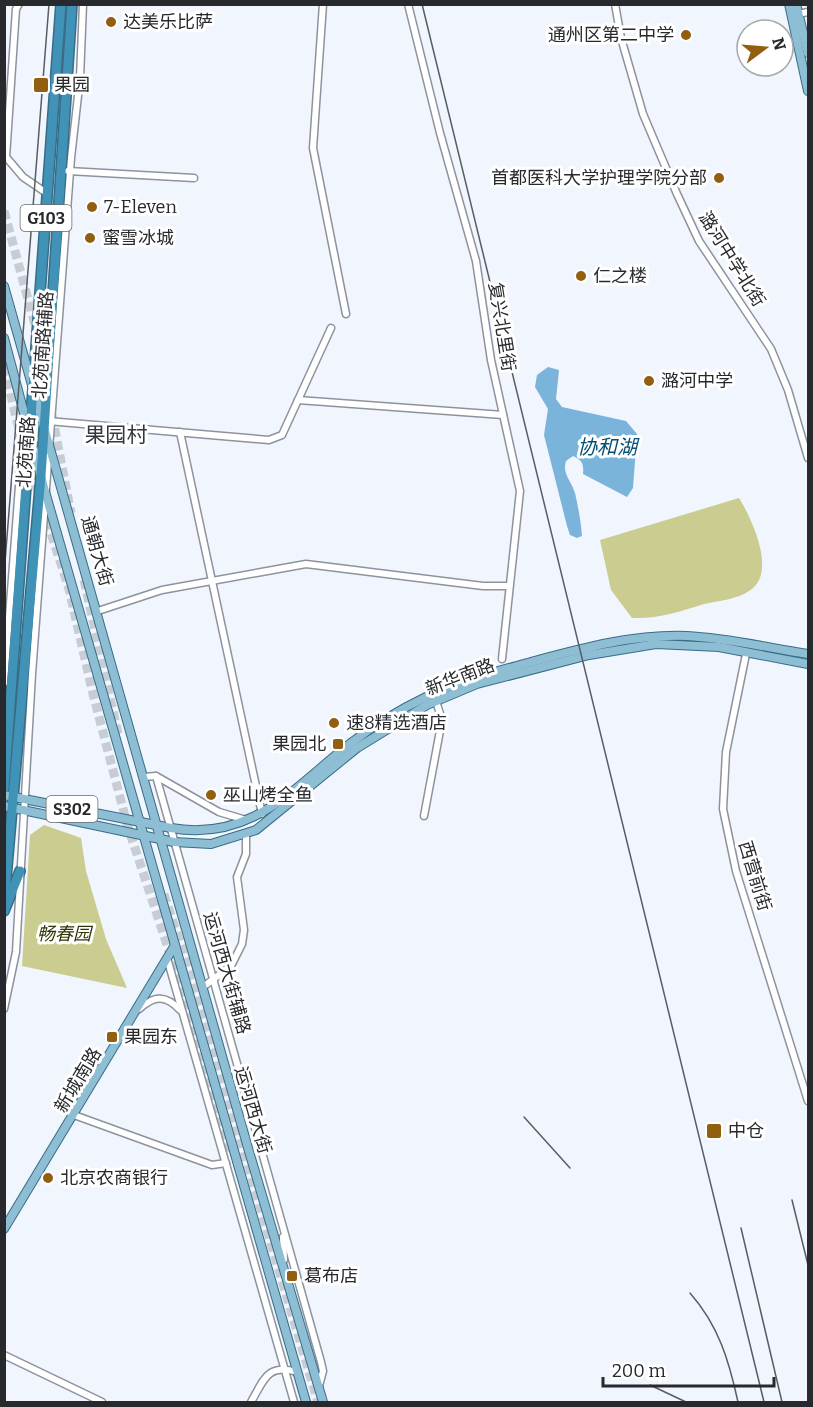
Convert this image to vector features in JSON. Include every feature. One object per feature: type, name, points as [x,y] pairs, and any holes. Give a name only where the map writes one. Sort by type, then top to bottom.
[{"type":"highway","name":"北苑南路","points":[[4,788],[62,4]]},
{"type":"highway","name":"北苑南路","points":[[4,901],[41,476],[48,421],[60,170],[72,4]]},
{"type":"highway","points":[[5,678],[16,649]]},
{"type":"highway","points":[[4,911],[20,870]]},
{"type":"main road","points":[[789,4],[808,87]]},
{"type":"main road","points":[[796,4],[808,53]]},
{"type":"main road","name":"通朝大街","points":[[4,286],[35,390],[48,421],[51,442],[157,825]]},
{"type":"main road","name":"通朝大街","points":[[4,338],[142,834]]},
{"type":"main road","name":"新华南路","points":[[157,825],[195,832],[211,831],[249,821],[262,814],[352,741],[424,698],[485,675],[587,647],[655,637],[688,636],[808,654]]},
{"type":"main road","name":"新华南路","points":[[160,837],[174,842],[211,844],[246,834],[267,824],[357,748],[436,700],[477,684],[515,673],[623,648],[688,644],[808,664]]},
{"type":"main road","name":"S302","points":[[4,795],[11,804],[24,811],[160,837]]},
{"type":"main road","name":"S302","points":[[11,804],[25,801],[157,825]]},
{"type":"main road","name":"运河西大街","points":[[157,825],[323,1402]]},
{"type":"main road","name":"运河西大街","points":[[142,834],[306,1402]]},
{"type":"main road","name":"新城南路","points":[[4,1229],[175,945]]},
{"type":"street","points":[[19,4],[13,44],[6,157],[23,177],[48,194]]},
{"type":"street","name":"北苑南路辅路","points":[[48,421],[81,69],[83,4]]},
{"type":"street","points":[[323,4],[313,148],[346,314]]},
{"type":"street","name":"复兴北里街","points":[[408,4],[440,133],[476,261],[491,360],[521,500],[502,659]]},
{"type":"street","name":"潞河中学北街","points":[[615,4],[619,30],[643,114],[677,194],[699,241],[771,349],[788,390],[808,458]]},
{"type":"street","points":[[798,14],[808,12]]},
{"type":"street","points":[[60,170],[194,178]]},
{"type":"street","points":[[48,421],[276,438],[282,435],[331,328]]},
{"type":"street","points":[[298,400],[503,416]]},
{"type":"street","points":[[5,678],[21,460],[31,432]]},
{"type":"street","points":[[180,432],[262,814]]},
{"type":"street","points":[[4,1009],[14,970],[51,442]]},
{"type":"street","points":[[98,611],[162,590],[306,564],[483,586],[509,586]]},
{"type":"street","name":"西营前街","points":[[746,654],[726,752],[723,782],[725,819],[736,871],[808,1101]]},
{"type":"street","points":[[424,816],[442,720],[436,700]]},
{"type":"street","points":[[144,777],[156,776],[219,812],[249,821]]},
{"type":"street","name":"运河西大街辅路","points":[[156,776],[321,1362],[323,1371],[319,1387]]},
{"type":"street","points":[[203,987],[231,966],[242,944],[243,916],[237,877],[246,854],[246,834]]},
{"type":"street","points":[[167,958],[294,1402]]},
{"type":"street","points":[[136,1011],[148,1001],[163,997],[182,1013]]},
{"type":"street","points":[[74,1115],[212,1165],[226,1163]]},
{"type":"street","points":[[282,1225],[284,1270]]},
{"type":"street","points":[[4,1355],[102,1402]]},
{"type":"street","points":[[251,1402],[266,1376],[272,1371],[284,1368],[297,1372]]},
{"type":"green space","points":[[739,498],[756,532],[760,546],[762,572],[757,583],[749,591],[734,598],[660,616],[632,618],[611,590],[600,540]]},
{"type":"green space","name":"畅春园","points":[[44,825],[81,838],[86,871],[106,939],[127,988],[22,966],[30,835]]},
{"type":"water","name":"协和湖","points":[[548,367],[559,370],[556,399],[562,407],[626,421],[637,434],[633,488],[627,497],[583,474],[582,463],[573,456],[566,461],[566,473],[575,493],[580,520],[582,536],[577,538],[570,535],[567,526],[544,435],[548,409],[535,387],[537,375]]},
{"type":"tunnel","points":[[4,211],[34,321],[46,381]]},
{"type":"tunnel","points":[[4,367],[22,442],[39,495]]},
{"type":"tunnel","points":[[52,415],[71,513]]},
{"type":"tunnel","points":[[43,508],[69,589],[93,694],[127,824],[187,1005],[230,1151]]},
{"type":"tunnel","points":[[84,580],[118,734]]},
{"type":"tunnel","points":[[164,894],[199,1001],[318,1402]]},
{"type":"railway","points":[[4,575],[49,4]]},
{"type":"railway","points":[[422,4],[764,1402]]},
{"type":"railway","points":[[524,1117],[570,1168]]},
{"type":"railway","points":[[792,1200],[808,1265]]},
{"type":"railway","points":[[741,1228],[782,1402]]},
{"type":"railway","points":[[690,1293],[700,1305],[722,1344],[738,1402]]},
{"type":"railway","points":[[650,1385],[686,1402]]},
{"type":"place","name":"达美乐比萨","points":[[111,22]]},
{"type":"place","name":"通州区第二中学","points":[[686,35]]},
{"type":"place","name":"果园","points":[[41,85]]},
{"type":"place","name":"首都医科大学护理学院分部","points":[[719,178]]},
{"type":"place","name":"7-Eleven","points":[[92,207]]},
{"type":"place","name":"蜜雪冰城","points":[[90,238]]},
{"type":"place","name":"仁之楼","points":[[581,276]]},
{"type":"place","name":"潞河中学","points":[[649,381]]},
{"type":"place","name":"速8精选酒店","points":[[334,723]]},
{"type":"place","name":"果园北","points":[[338,744]]},
{"type":"place","name":"巫山烤全鱼","points":[[211,795]]},
{"type":"place","name":"果园东","points":[[112,1037]]},
{"type":"place","name":"中仓","points":[[714,1131]]},
{"type":"place","name":"北京农商银行","points":[[48,1178]]},
{"type":"place","name":"葛布店","points":[[292,1276]]},
{"type":"district","name":"果园村","points":[[116,435]]}]
